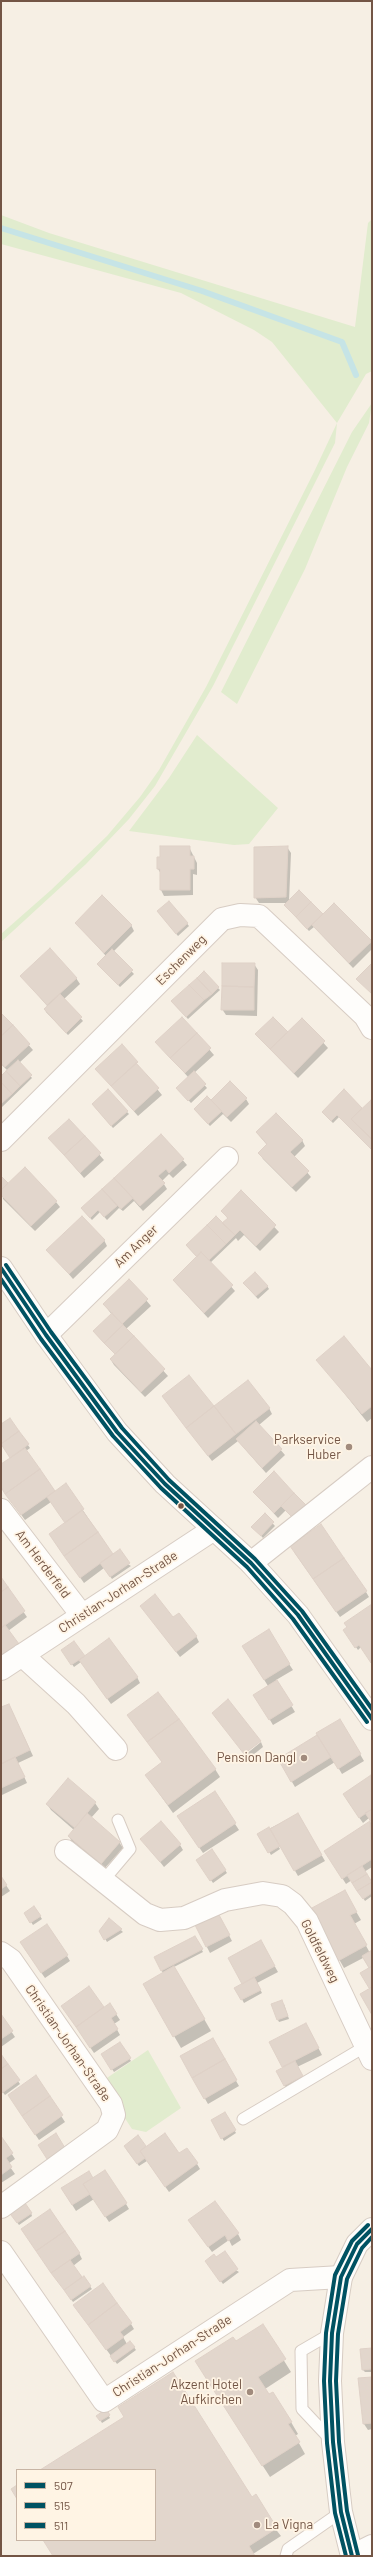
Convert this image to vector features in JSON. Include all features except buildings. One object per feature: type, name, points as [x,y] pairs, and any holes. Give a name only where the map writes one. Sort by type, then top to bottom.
[{"type":"street","name":"Eschenweg","points":[[1,1140],[222,919],[240,915],[259,916],[365,1016],[372,1028]]},
{"type":"street","name":"Am Anger","points":[[46,1335],[226,1158]]},
{"type":"street","points":[[1,1268],[46,1335],[117,1432],[165,1484],[251,1563],[298,1615],[372,1719]]},
{"type":"street","points":[[251,1563],[372,1467]]},
{"type":"street","name":"Am Herderfeld","points":[[2,1514],[81,1614]]},
{"type":"street","name":"Christian-Jorhan-Straße","points":[[1,1669],[81,1614],[214,1529]]},
{"type":"street","points":[[22,1655],[58,1686],[116,1749]]},
{"type":"street","name":"Goldfeldweg","points":[[66,1851],[145,1914],[160,1920],[184,1918],[225,1900],[263,1893],[282,1896],[293,1904],[307,1921],[369,2052]]},
{"type":"street","name":"Christian-Jorhan-Straße","points":[[1,1953],[11,1960],[111,2104],[114,2115],[107,2130],[1,2206]]},
{"type":"street","points":[[372,2229],[357,2244],[341,2277],[332,2333],[330,2381],[333,2442],[342,2512],[352,2556],[372,2546]]},
{"type":"street","name":"Christian-Jorhan-Straße","points":[[1,2252],[104,2401],[290,2280],[341,2277]]},
{"type":"lane","points":[[103,1881],[130,1849],[118,1820]]},
{"type":"lane","points":[[243,2119],[369,2052]]},
{"type":"lane","points":[[332,2333],[301,2351],[302,2409],[333,2442]]},
{"type":"lane","points":[[286,2556],[288,2549],[342,2512]]},
{"type":"green space","points":[[1,215],[49,233],[355,327],[368,223],[372,219],[372,371],[366,374],[337,423],[272,342],[254,330],[181,293],[1,244]]},
{"type":"green space","points":[[372,403],[369,423],[347,467],[305,569],[237,704],[221,692],[352,432]]},
{"type":"green space","points":[[337,423],[335,443],[213,686],[155,786],[129,819],[86,864],[1,942],[1,934],[51,890],[107,836],[140,797],[159,770],[206,687]]},
{"type":"green space","points":[[197,735],[278,808],[249,844],[234,845],[129,831],[169,778]]},
{"type":"green space","points":[[148,2050],[181,2108],[146,2132],[132,2129],[101,2082]]},
{"type":"waterway","points":[[1,228],[202,291],[342,342],[356,375]]},
{"type":"transit line","name":"511","points":[[6,1265],[51,1332],[122,1428],[169,1480],[255,1559],[302,1611],[372,1709]]},
{"type":"transit line","name":"507","points":[[1,1268],[46,1335],[117,1432],[165,1484],[251,1563],[298,1615],[372,1719]]},
{"type":"transit line","name":"515","points":[[1,1279],[41,1339],[113,1436],[161,1488],[247,1567],[293,1619],[367,1722]]},
{"type":"transit line","name":"511","points":[[346,2556],[335,2513],[327,2443],[324,2381],[326,2333],[335,2275],[352,2241],[368,2225]]},
{"type":"transit line","name":"507","points":[[352,2556],[341,2512],[333,2442],[330,2381],[332,2333],[341,2277],[357,2244],[372,2229]]},
{"type":"transit line","name":"515","points":[[358,2555],[347,2511],[339,2442],[336,2381],[338,2334],[347,2279],[362,2248],[372,2237]]},
{"type":"place","name":"Parkservice Huber","points":[[349,1447]]},
{"type":"place","name":"Pension Dangl","points":[[304,1758]]},
{"type":"place","name":"Akzent Hotel Aufkirchen","points":[[250,2392]]},
{"type":"place","name":"La Vigna","points":[[257,2525]]}]
